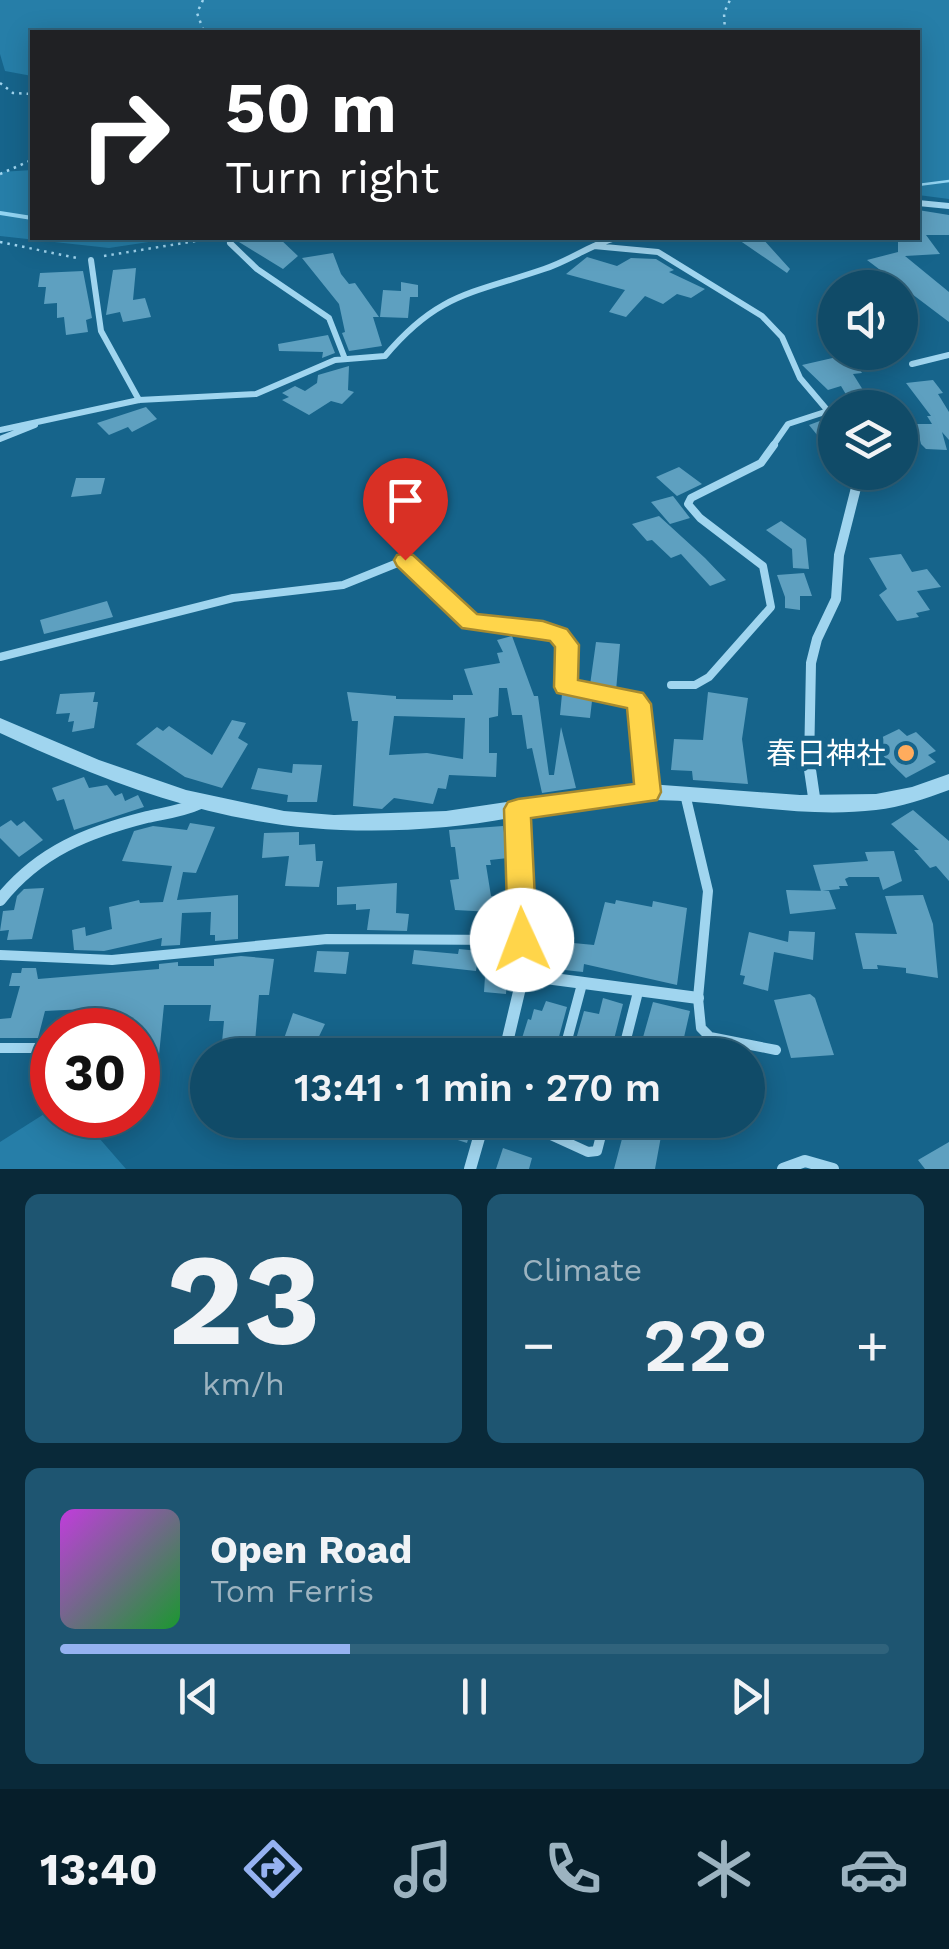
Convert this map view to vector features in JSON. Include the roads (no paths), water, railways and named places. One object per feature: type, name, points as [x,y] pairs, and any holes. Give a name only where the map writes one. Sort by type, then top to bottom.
[{"type":"street","points":[[816,804],[810,782],[811,663],[817,639],[836,598],[839,555],[855,490]]},
{"type":"street","points":[[0,724],[65,756],[200,803],[316,821],[383,824],[648,792],[816,804],[884,802],[949,782]]},
{"type":"street","points":[[0,900],[21,872],[50,851],[133,821],[187,810],[200,803]]},
{"type":"street","points":[[508,1038],[523,974],[518,809]]},
{"type":"street","points":[[523,974],[698,998]]},
{"type":"street","points":[[470,1169],[479,1138]]},
{"type":"street","points":[[782,1169],[805,1161],[833,1169]]},
{"type":"lane","points":[[920,203],[949,206]]},
{"type":"lane","points":[[0,430],[139,400],[256,394],[344,358],[384,356],[414,321],[451,295],[543,270],[594,242],[658,252],[762,316],[788,346],[800,378],[818,399]]},
{"type":"lane","points":[[230,243],[257,270],[329,318],[344,358]]},
{"type":"lane","points":[[92,260],[94,305],[106,343],[137,387],[139,400]]},
{"type":"lane","points":[[918,363],[949,355]]},
{"type":"lane","points":[[671,686],[695,685],[708,677],[771,607],[763,566],[700,518],[688,504],[691,498],[761,464],[788,424],[818,418]]},
{"type":"lane","points":[[0,440],[25,432],[38,422]]},
{"type":"lane","points":[[0,657],[233,598],[343,585],[405,560],[470,622],[543,629],[559,635],[567,645],[566,687],[639,704],[648,792]]},
{"type":"lane","points":[[685,794],[708,891],[698,998],[701,1028],[710,1037],[776,1050]]},
{"type":"lane","points":[[0,956],[46,960],[175,956],[302,940],[522,940]]},
{"type":"lane","points":[[568,1038],[582,984]]},
{"type":"lane","points":[[626,1038],[638,992]]},
{"type":"lane","points":[[0,1048],[30,1048]]},
{"type":"lane","points":[[564,1138],[588,1152],[597,1151],[600,1138]]},
{"type":"waterway","points":[[920,185],[949,181]]},
{"type":"waterway","points":[[0,213],[30,218]]},
{"type":"place","name":"春日神社","points":[[906,753]]}]
